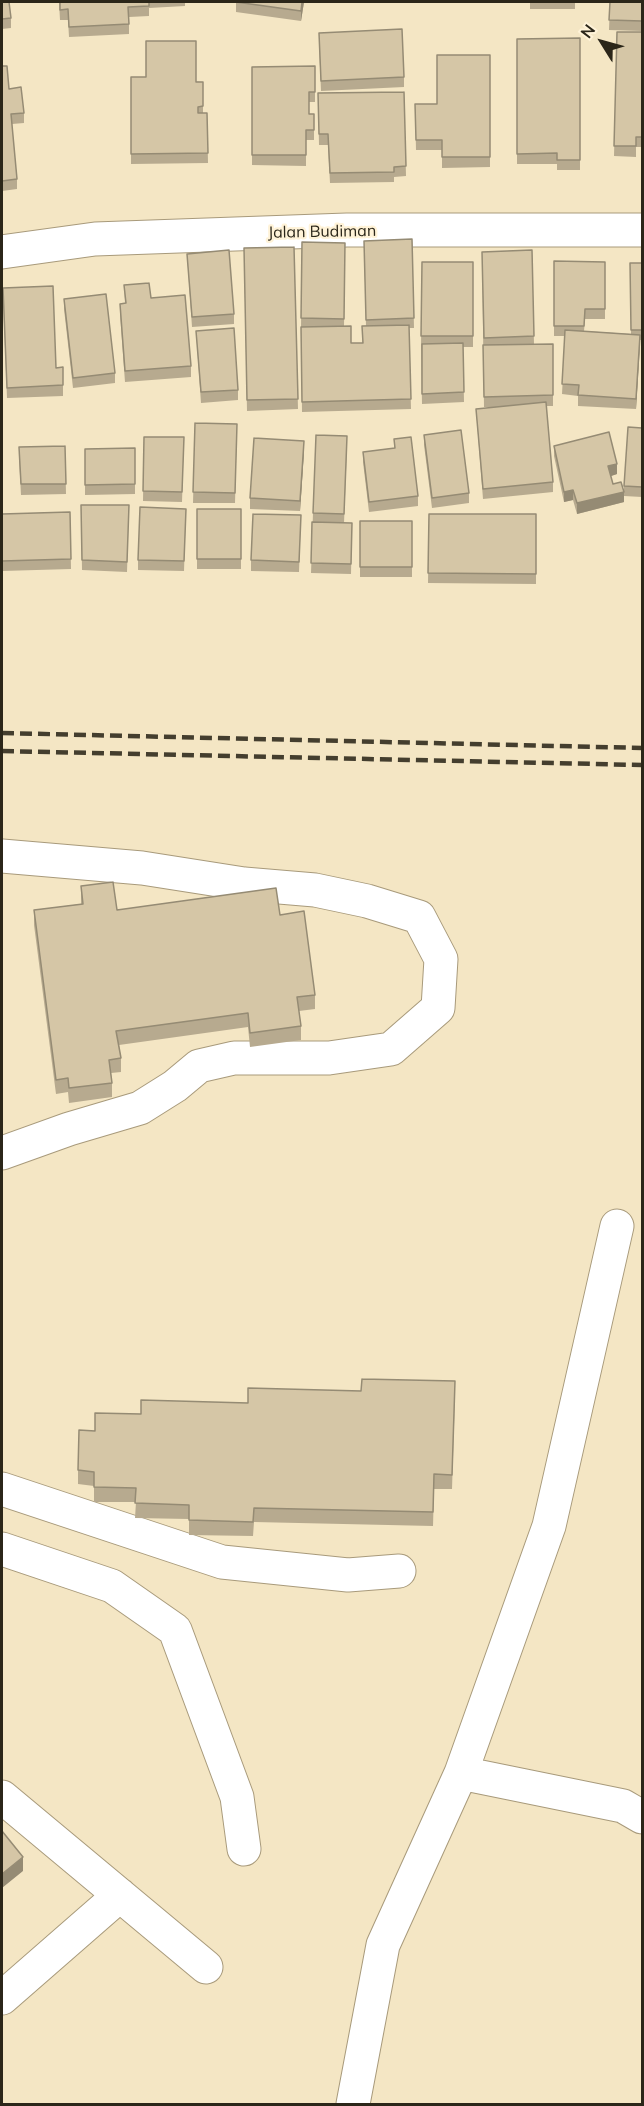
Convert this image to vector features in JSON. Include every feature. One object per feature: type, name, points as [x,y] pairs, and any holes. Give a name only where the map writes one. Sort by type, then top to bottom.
[{"type":"street","name":"Jalan Budiman","points":[[2,252],[95,239],[347,230],[642,230]]},
{"type":"street","points":[[2,856],[142,868],[244,884],[315,890],[367,902],[419,917],[441,959],[438,1008],[391,1049],[329,1058],[234,1058],[200,1066],[175,1086],[140,1108],[69,1129],[2,1153]]},
{"type":"street","points":[[353,2104],[383,1946],[461,1773],[549,1526],[616,1226]]},
{"type":"street","points":[[2,1489],[222,1562],[348,1575],[399,1571]]},
{"type":"street","points":[[2,1548],[112,1586],[175,1630],[237,1797],[244,1849]]},
{"type":"street","points":[[461,1773],[623,1806],[642,1817]]},
{"type":"street","points":[[2,1797],[206,1966]]},
{"type":"street","points":[[2,1998],[120,1895]]},
{"type":"building","points":[[2,2],[9,2],[11,18],[2,19]]},
{"type":"building","points":[[60,2],[149,2],[149,6],[128,7],[129,24],[69,27],[68,9],[60,10]]},
{"type":"building","points":[[236,2],[302,2],[301,11]]},
{"type":"building","points":[[610,2],[642,2],[642,21],[609,20]]},
{"type":"building","points":[[402,29],[404,77],[321,81],[319,33]]},
{"type":"building","points":[[617,32],[642,32],[642,137],[636,137],[636,146],[614,146]]},
{"type":"building","points":[[580,38],[580,160],[557,160],[557,153],[517,154],[517,39]]},
{"type":"building","points":[[146,41],[196,41],[196,82],[203,82],[203,106],[198,107],[198,113],[207,113],[208,153],[131,154],[131,77],[146,77]]},
{"type":"building","points":[[437,55],[490,55],[490,157],[442,157],[442,140],[416,140],[415,104],[437,104]]},
{"type":"building","points":[[2,66],[7,66],[9,89],[21,87],[24,113],[11,114],[17,179],[2,181]]},
{"type":"building","points":[[315,66],[315,92],[309,92],[309,114],[314,114],[314,130],[306,130],[306,155],[252,155],[252,67]]},
{"type":"building","points":[[404,92],[406,166],[394,167],[394,172],[330,173],[328,134],[319,134],[318,93]]},
{"type":"building","points":[[412,239],[414,318],[366,320],[364,241]]},
{"type":"building","points":[[302,242],[345,243],[344,319],[301,318]]},
{"type":"building","points":[[294,247],[298,399],[247,400],[244,248]]},
{"type":"building","points":[[229,250],[234,314],[192,317],[187,254]]},
{"type":"building","points":[[532,250],[534,336],[484,338],[482,252]]},
{"type":"building","points":[[554,261],[605,262],[605,309],[585,309],[584,326],[554,326]]},
{"type":"building","points":[[422,262],[473,262],[473,336],[421,336]]},
{"type":"building","points":[[630,263],[642,263],[642,330],[631,330]]},
{"type":"building","points":[[149,283],[151,298],[185,295],[191,366],[125,371],[120,304],[126,303],[124,285]]},
{"type":"building","points":[[53,286],[56,368],[63,367],[63,385],[7,388],[3,288]]},
{"type":"building","points":[[106,294],[115,373],[73,378],[64,299]]},
{"type":"building","points":[[409,325],[411,399],[302,402],[301,327],[351,326],[351,343],[363,343],[362,326]]},
{"type":"building","points":[[234,328],[238,390],[201,392],[196,331]]},
{"type":"building","points":[[565,330],[640,335],[636,399],[578,395],[579,385],[562,384]]},
{"type":"building","points":[[463,343],[464,392],[422,394],[422,344]]},
{"type":"building","points":[[553,344],[553,395],[484,397],[483,345]]},
{"type":"building","points":[[546,402],[553,482],[483,489],[476,409]]},
{"type":"building","points":[[195,423],[237,424],[235,493],[193,492]]},
{"type":"building","points":[[628,427],[642,428],[642,487],[624,486]]},
{"type":"building","points":[[461,430],[469,493],[432,498],[424,435]]},
{"type":"building","points":[[609,432],[617,464],[608,466],[613,484],[621,482],[624,492],[577,503],[573,490],[564,492],[554,446]]},
{"type":"building","points":[[316,435],[347,436],[344,514],[313,513]]},
{"type":"building","points":[[144,437],[184,437],[182,492],[143,491]]},
{"type":"building","points":[[411,437],[418,496],[369,502],[363,452],[395,448],[394,439]]},
{"type":"building","points":[[254,438],[304,441],[300,501],[250,498]]},
{"type":"building","points":[[65,446],[66,484],[21,484],[19,447]]},
{"type":"building","points":[[135,448],[135,484],[85,485],[85,449]]},
{"type":"building","points":[[81,505],[129,505],[127,562],[82,560]]},
{"type":"building","points":[[140,507],[186,509],[184,561],[138,560]]},
{"type":"building","points":[[197,509],[241,509],[241,559],[197,559]]},
{"type":"building","points":[[70,512],[71,559],[2,561],[2,514]]},
{"type":"building","points":[[253,514],[301,515],[299,562],[251,560]]},
{"type":"building","points":[[429,514],[536,514],[536,574],[428,573]]},
{"type":"building","points":[[360,521],[412,521],[412,567],[360,567]]},
{"type":"building","points":[[312,522],[352,523],[351,564],[311,563]]},
{"type":"building","points":[[113,882],[117,910],[276,888],[280,915],[304,911],[315,995],[297,997],[301,1026],[250,1033],[248,1013],[116,1031],[121,1058],[109,1060],[112,1083],[69,1088],[68,1078],[56,1080],[34,910],[83,904],[81,886]]},
{"type":"building","points":[[362,1379],[455,1381],[452,1475],[434,1474],[433,1512],[254,1508],[253,1522],[189,1520],[189,1505],[135,1503],[136,1488],[94,1487],[94,1472],[78,1470],[79,1430],[95,1431],[95,1413],[141,1414],[141,1400],[248,1403],[248,1388],[361,1391]]},
{"type":"building","points":[[2,1831],[23,1857],[2,1874]]},
{"type":"railway","points":[[2,733],[642,748]]},
{"type":"railway","points":[[2,751],[642,765]]}]
